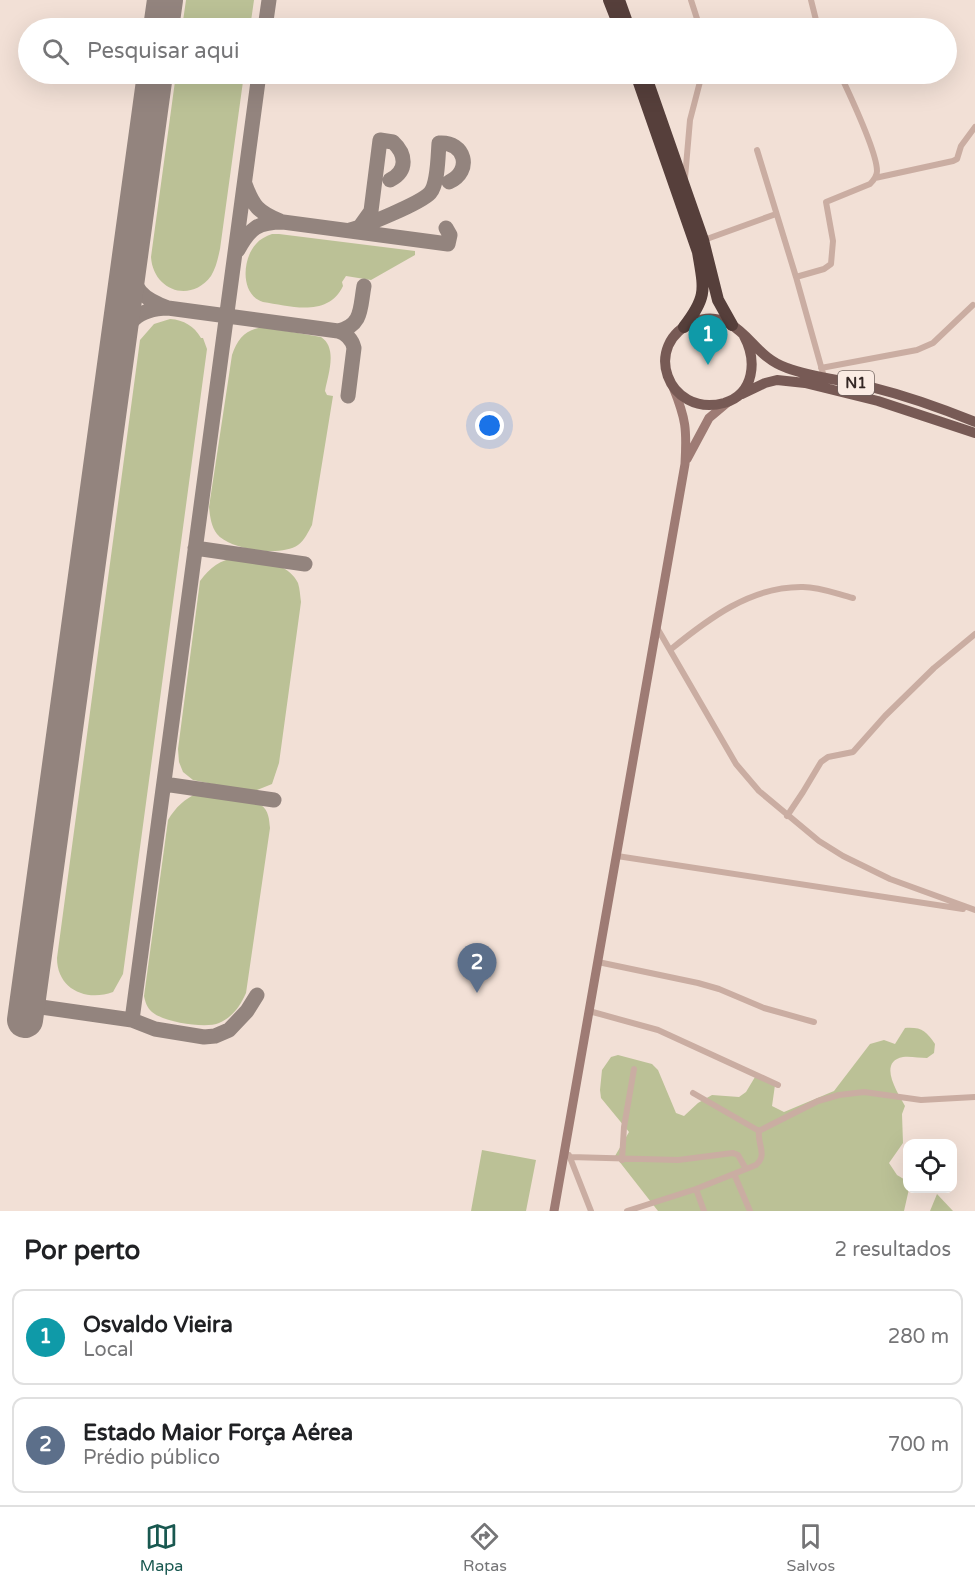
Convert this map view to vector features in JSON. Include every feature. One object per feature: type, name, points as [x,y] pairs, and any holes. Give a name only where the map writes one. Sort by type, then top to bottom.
[{"type":"highway","points":[[609,0],[616,18]]},
{"type":"highway","points":[[619,0],[625,18]]},
{"type":"highway","points":[[639,84],[698,252],[702,299],[684,327]]},
{"type":"highway","points":[[649,84],[703,240],[718,300],[732,325]]},
{"type":"main road","points":[[705,319],[715,319],[732,325],[744,336],[751,349],[752,373],[744,388],[732,399],[713,406],[703,406],[689,401],[672,386],[667,376],[666,358],[671,340],[684,327],[705,319]]},
{"type":"main road","name":"N1","points":[[744,336],[760,353],[786,368],[823,372],[898,394],[975,422]]},
{"type":"main road","name":"N1","points":[[732,399],[765,382],[777,380],[805,383],[878,401],[975,433]]},
{"type":"street","points":[[691,0],[697,18]]},
{"type":"street","points":[[811,0],[816,18]]},
{"type":"street","points":[[684,184],[690,120],[699,84]]},
{"type":"street","points":[[796,277],[824,269],[831,264],[833,241],[826,202],[870,183],[877,172],[875,161],[844,84]]},
{"type":"street","points":[[875,178],[945,164],[957,159],[961,146],[975,127]]},
{"type":"street","points":[[758,150],[823,372],[917,350],[933,343],[973,305]]},
{"type":"street","points":[[703,240],[776,214]]},
{"type":"street","points":[[554,1211],[567,1153],[589,1011],[685,464],[684,414],[672,386]]},
{"type":"street","points":[[685,464],[709,418],[732,399]]},
{"type":"street","points":[[670,650],[697,628],[736,603],[755,595],[803,587],[853,598]]},
{"type":"street","points":[[656,625],[736,764],[759,791],[819,841],[843,856],[890,879],[975,911]]},
{"type":"street","points":[[787,816],[821,762],[828,757],[853,752],[885,716],[934,668],[975,634]]},
{"type":"street","points":[[617,856],[975,911]]},
{"type":"street","points":[[598,962],[709,986],[764,1008],[814,1022]]},
{"type":"street","points":[[589,1011],[658,1030],[778,1085]]},
{"type":"street","points":[[622,1160],[624,1127],[634,1069]]},
{"type":"street","points":[[759,1131],[818,1101],[839,1095],[864,1092],[921,1100],[975,1096]]},
{"type":"street","points":[[693,1093],[759,1131]]},
{"type":"street","points":[[627,1211],[696,1189],[756,1165],[762,1157],[759,1131]]},
{"type":"street","points":[[567,1153],[622,1160],[678,1160],[733,1153],[738,1155],[746,1169]]},
{"type":"street","points":[[567,1153],[591,1211]]},
{"type":"street","points":[[734,1174],[750,1211]]},
{"type":"street","points":[[696,1189],[705,1211]]},
{"type":"street","points":[[652,1203],[654,1211]]},
{"type":"green space","points":[[186,0],[254,0],[251,18],[183,18]]},
{"type":"green space","points":[[175,84],[243,84],[220,249],[211,276],[202,285],[193,289],[183,291],[174,289],[165,285],[158,278],[151,257]]},
{"type":"green space","points":[[272,234],[415,251],[415,255],[371,280],[346,276],[342,282],[343,286],[328,303],[307,307],[285,306],[263,302],[250,292],[247,285],[246,267],[251,251],[259,241]]},
{"type":"green space","points":[[170,319],[184,322],[192,327],[203,338],[207,349],[123,974],[113,992],[103,995],[83,994],[68,985],[62,978],[57,958],[140,340],[154,324]]},
{"type":"green space","points":[[263,327],[321,337],[326,342],[331,355],[325,391],[327,395],[333,396],[312,525],[298,545],[280,551],[244,548],[224,540],[213,528],[209,507],[232,355],[243,336],[251,330]]},
{"type":"green space","points":[[237,558],[263,561],[287,570],[298,583],[301,602],[279,763],[272,784],[252,792],[193,780],[183,772],[178,749],[200,581],[216,565],[225,560]]},
{"type":"green space","points":[[198,793],[256,802],[266,810],[270,828],[246,993],[239,1007],[228,1018],[213,1025],[195,1025],[165,1019],[149,1009],[144,996],[168,820],[181,804]]},
{"type":"green space","points":[[905,1028],[916,1028],[929,1036],[935,1044],[934,1053],[927,1058],[903,1057],[895,1060],[891,1065],[890,1071],[894,1086],[905,1106],[902,1114],[903,1143],[889,1163],[897,1175],[903,1179],[903,1193],[908,1193],[904,1211],[658,1211],[615,1156],[629,1132],[601,1098],[602,1070],[611,1057],[618,1055],[652,1064],[658,1070],[676,1113],[684,1116],[698,1103],[712,1095],[739,1097],[746,1092],[755,1077],[775,1085],[772,1106],[784,1112],[834,1091],[870,1044],[884,1040],[895,1044]]},
{"type":"green space","points":[[482,1150],[536,1160],[526,1211],[471,1211]]},
{"type":"green space","points":[[937,1194],[953,1211],[930,1211]]},
{"type":"taxiway","points":[[266,18],[269,0]]},
{"type":"taxiway","points":[[132,1020],[258,84]]},
{"type":"taxiway","points":[[361,225],[371,211],[380,140],[393,142],[403,157],[400,172],[390,180]]},
{"type":"taxiway","points":[[350,230],[405,208],[430,193],[436,176],[439,143],[455,147],[463,158],[461,171],[449,182]]},
{"type":"taxiway","points":[[245,184],[257,207],[266,215],[280,221]]},
{"type":"taxiway","points":[[238,250],[251,231],[261,225],[274,222],[448,244],[450,235],[446,228]]},
{"type":"taxiway","points":[[130,262],[134,280],[140,292],[151,301],[168,308],[338,331],[344,334],[350,339],[354,348],[348,396]]},
{"type":"taxiway","points":[[338,331],[352,325],[356,320],[361,308],[364,286]]},
{"type":"taxiway","points":[[118,353],[125,333],[134,320],[147,311],[168,308]]},
{"type":"taxiway","points":[[195,548],[305,564]]},
{"type":"taxiway","points":[[164,784],[274,800]]},
{"type":"taxiway","points":[[27,1005],[132,1020],[155,1029],[204,1037],[215,1036],[229,1030],[247,1011],[257,995]]},
{"type":"runway","points":[[162,18],[165,0]]},
{"type":"runway","points":[[25,1020],[154,84]]},
{"type":"place","name":"Osvaldo Vieira","points":[[708,365]]},
{"type":"place","name":"Estado Maior Força Aérea","points":[[477,993]]}]
